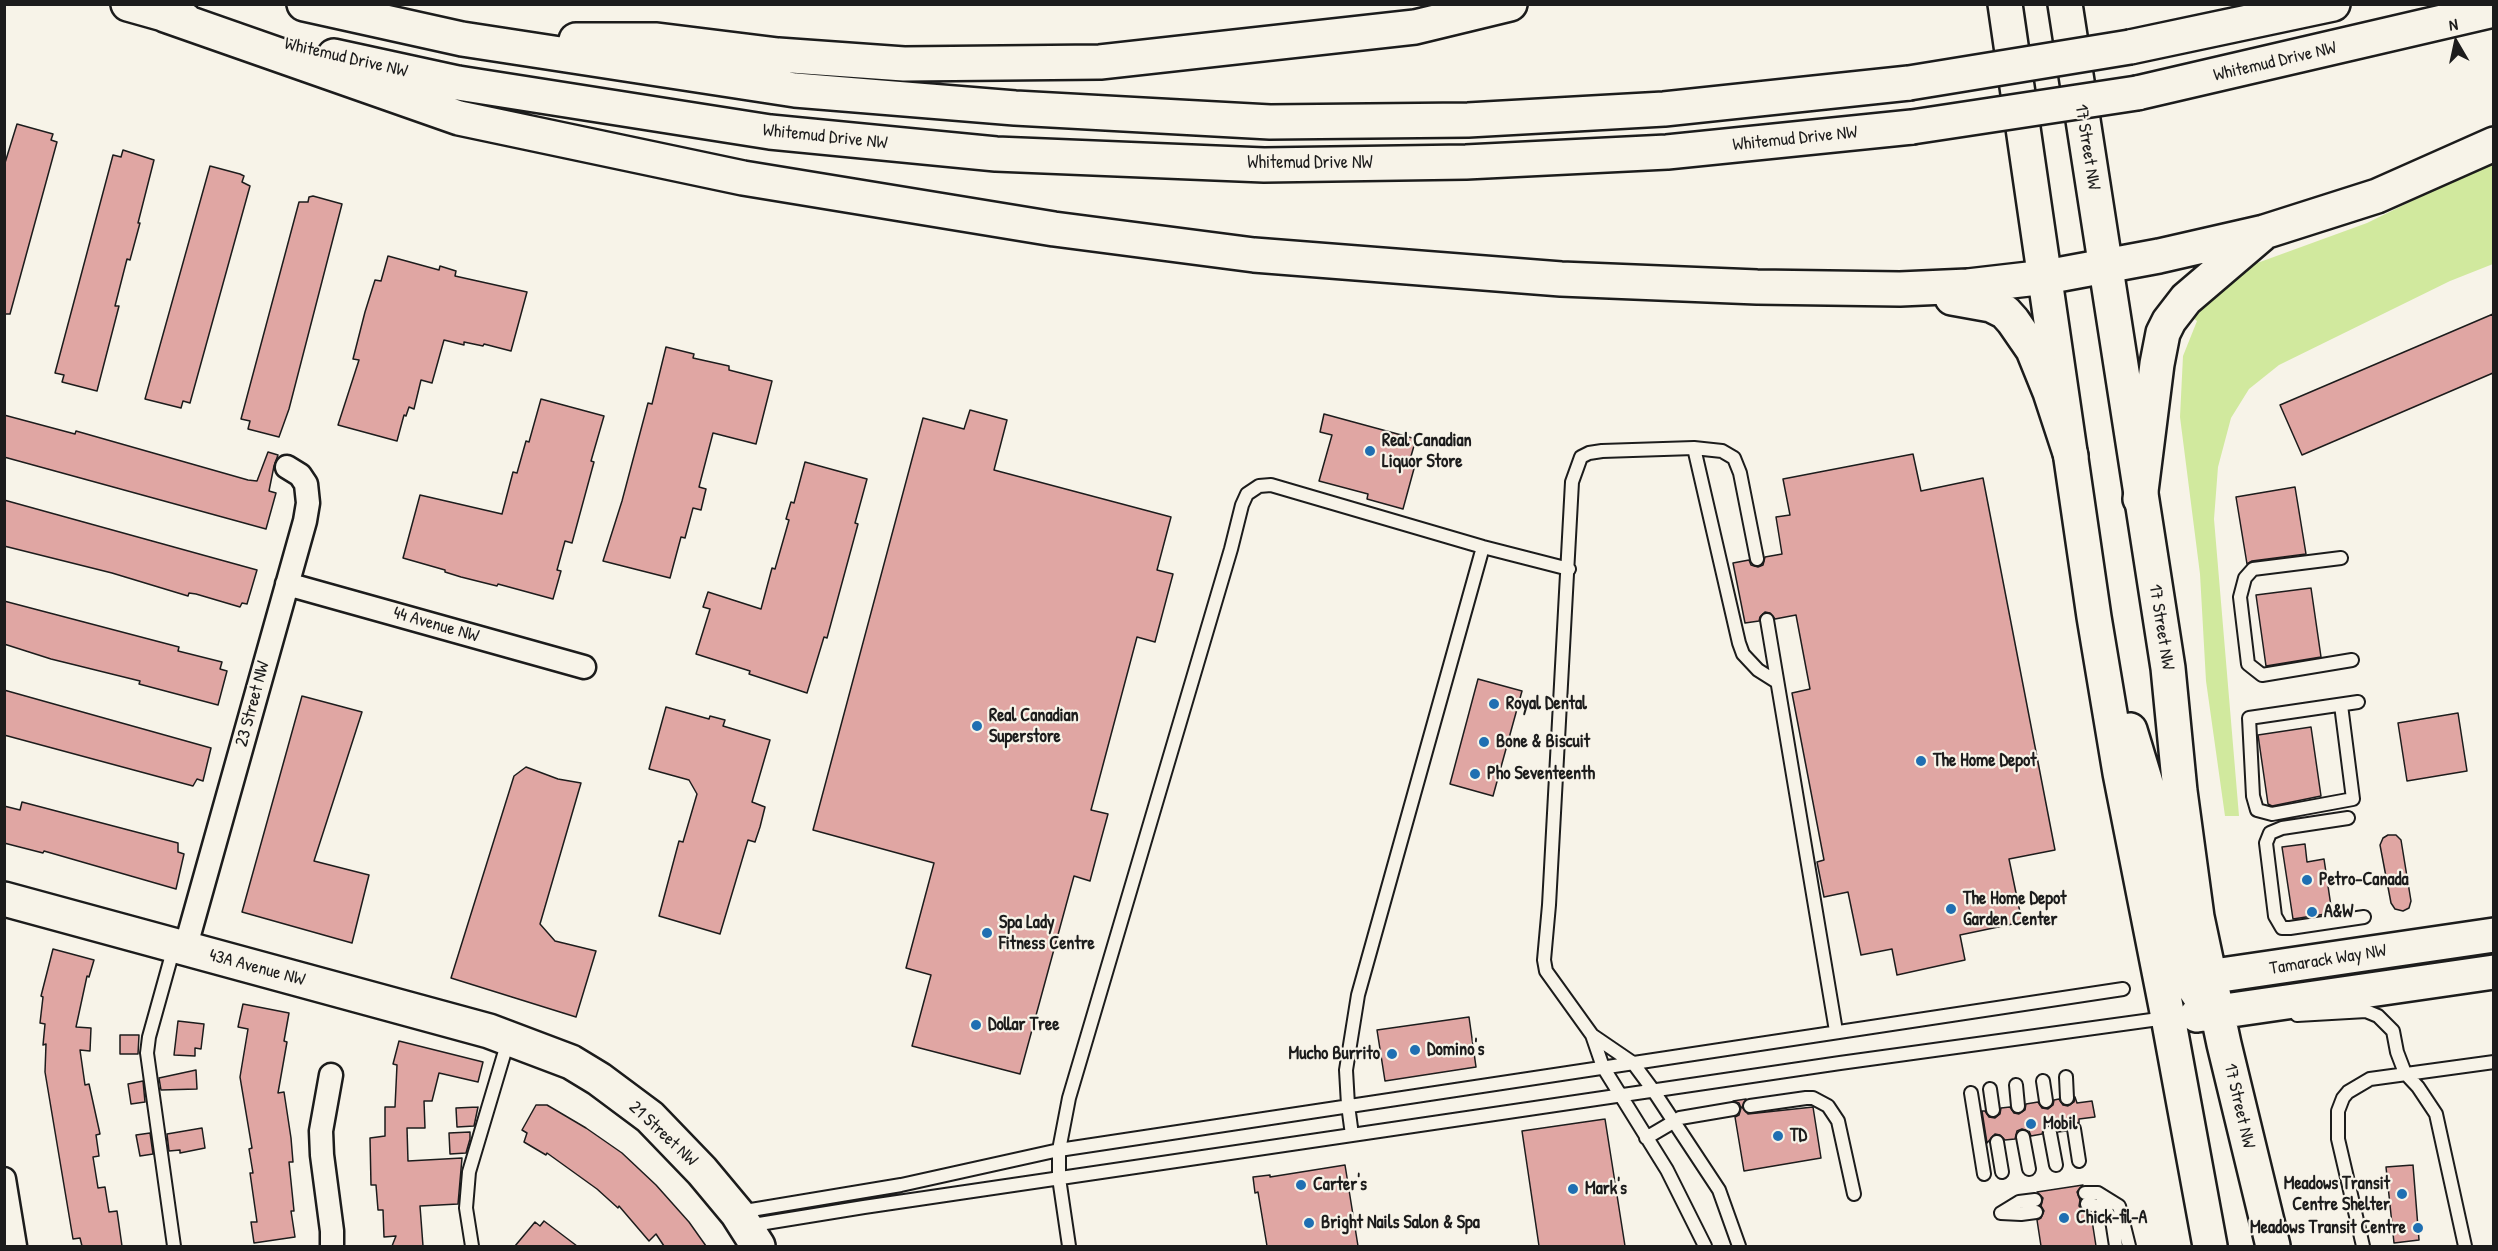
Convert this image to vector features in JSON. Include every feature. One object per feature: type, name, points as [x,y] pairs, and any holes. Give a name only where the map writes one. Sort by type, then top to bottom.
[{"type":"main road","name":"Whitemud Drive NW","points":[[128,4],[165,15],[458,83],[770,132],[996,154],[1264,165],[1466,162],[1667,152],[1912,127],[2137,93],[2493,10]]},
{"type":"main road","points":[[304,4],[462,39],[795,90],[1015,108],[1270,122],[1468,120],[1652,110],[1909,83],[2130,47],[2332,4]]},
{"type":"main road","points":[[462,39],[657,40],[778,55],[904,64],[1100,62],[1415,27],[1510,4]]},
{"type":"main road","points":[[2005,4],[2094,616],[2146,783],[2187,980]]},
{"type":"main road","name":"17 Street NW","points":[[2065,4],[2168,668],[2180,791],[2193,886],[2187,980],[2168,1017],[2210,1246]]},
{"type":"main road","points":[[165,15],[459,118],[743,178],[951,213],[1254,255],[1561,279],[1757,287],[1900,289],[1968,286],[2046,277],[2159,256],[2264,232],[2377,196],[2493,144]]},
{"type":"main road","points":[[2140,499],[2163,333],[2186,299],[2264,232]]},
{"type":"main road","points":[[1900,289],[1991,305],[2005,312],[2033,350],[2050,392],[2071,456]]},
{"type":"main road","name":"43A Avenue NW","points":[[5,903],[180,947],[509,1037]]},
{"type":"main road","name":"Tamarack Way NW","points":[[2187,980],[2493,935]]},
{"type":"main road","name":"Tamarack Way NW","points":[[2168,1017],[2217,1013],[2493,972]]},
{"type":"main road","name":"17 Street NW","points":[[2187,980],[2217,1013],[2273,1246]]},
{"type":"main road","name":"21 Street NW","points":[[509,1037],[571,1062],[599,1079],[650,1117],[702,1171],[747,1229]]},
{"type":"main road","points":[[2190,1141],[2225,1246]]},
{"type":"street","name":"23 Street NW","points":[[180,947],[305,521],[308,492],[306,483],[300,475],[287,467]]},
{"type":"street","name":"44 Avenue NW","points":[[287,584],[584,667]]},
{"type":"street","points":[[331,1075],[321,1131],[332,1246]]},
{"type":"street","points":[[4,1179],[15,1246]]},
{"type":"lane","points":[[1694,448],[1738,643],[1743,654],[1758,670],[1777,682]]},
{"type":"lane","points":[[1705,1246],[1667,1170],[1603,1067],[1592,1035],[1546,971],[1544,960],[1569,569],[1572,482],[1581,457],[1602,451],[1694,448],[1722,451],[1734,458],[1740,473],[1757,559]]},
{"type":"lane","points":[[1069,1246],[1059,1178],[1059,1150],[1069,1098],[1247,494],[1259,486],[1271,485],[1483,547],[1569,569]]},
{"type":"lane","points":[[1353,1136],[1348,1105],[1347,1058],[1358,995],[1483,547]]},
{"type":"lane","points":[[2341,558],[2253,569],[2245,578],[2240,597],[2248,664],[2262,675],[2352,660]]},
{"type":"lane","points":[[1767,620],[1836,1031]]},
{"type":"lane","points":[[2341,705],[2353,799],[2271,814],[2257,810],[2253,796],[2249,718],[2358,702]]},
{"type":"lane","points":[[2349,818],[2282,828],[2270,833],[2266,843],[2275,916],[2282,928],[2364,916]]},
{"type":"lane","points":[[174,1246],[147,1053],[149,1036],[180,947]]},
{"type":"lane","points":[[747,1229],[901,1185],[1059,1150],[2123,989]]},
{"type":"lane","points":[[2268,1005],[2295,1015],[2366,1011],[2378,1016],[2393,1031],[2397,1052],[2405,1073],[2418,1087],[2436,1114],[2465,1246]]},
{"type":"lane","points":[[747,1229],[772,1221],[1059,1178],[2168,1017]]},
{"type":"lane","points":[[1592,1035],[1633,1062],[1653,1090],[1719,1190],[1739,1246]]},
{"type":"lane","points":[[472,1246],[466,1208],[469,1172],[509,1037]]},
{"type":"lane","points":[[2363,1246],[2338,1139],[2338,1111],[2348,1092],[2370,1079],[2493,1062]]},
{"type":"lane","points":[[2066,1077],[2067,1098]]},
{"type":"lane","points":[[2043,1081],[2046,1101]]},
{"type":"lane","points":[[2016,1085],[2018,1106]]},
{"type":"lane","points":[[1989,1089],[1992,1110]]},
{"type":"lane","points":[[1971,1094],[1984,1174]]},
{"type":"lane","points":[[1750,1106],[1813,1098],[1827,1106],[1838,1121],[1854,1194]]},
{"type":"lane","points":[[1646,1138],[1672,1121],[1733,1109]]},
{"type":"lane","points":[[2074,1129],[2079,1161]]},
{"type":"lane","points":[[2050,1133],[2056,1165]]},
{"type":"lane","points":[[2023,1137],[2029,1169]]},
{"type":"lane","points":[[1996,1142],[2002,1172]]},
{"type":"lane","points":[[2116,1246],[2112,1220],[2107,1212],[2086,1199],[2098,1193],[2119,1206],[2129,1246]]},
{"type":"lane","points":[[2001,1213],[2019,1202],[2036,1206]]},
{"type":"green space","points":[[2493,161],[2493,264],[2450,281],[2279,365],[2249,389],[2231,418],[2218,467],[2214,519],[2239,816],[2225,816],[2206,681],[2200,574],[2180,417],[2183,356],[2197,321],[2187,314],[2238,270],[2367,223]]},
{"type":"building","points":[[17,124],[53,134],[51,140],[57,142],[10,314],[4,314],[4,166]]},
{"type":"building","points":[[123,150],[154,160],[138,223],[140,223],[130,260],[127,259],[115,306],[119,306],[97,391],[62,382],[64,375],[55,373],[113,155],[121,157]]},
{"type":"building","points":[[210,166],[244,176],[242,182],[250,186],[190,403],[183,401],[181,408],[145,399]]},
{"type":"building","points":[[313,196],[342,204],[289,409],[279,437],[248,429],[250,421],[241,419],[299,202],[308,202],[309,197]]},
{"type":"building","points":[[388,256],[439,270],[440,266],[456,271],[455,276],[527,292],[511,351],[484,344],[483,346],[464,342],[464,345],[444,340],[432,383],[421,380],[414,409],[409,407],[406,416],[404,415],[397,441],[338,425],[359,360],[353,359],[365,312],[375,280],[381,281]]},
{"type":"building","points":[[2493,314],[2493,373],[2302,455],[2280,405]]},
{"type":"building","points":[[666,347],[694,354],[693,358],[729,366],[729,370],[772,381],[756,444],[713,433],[699,487],[706,489],[701,510],[693,508],[685,538],[681,537],[670,578],[603,561],[622,501],[648,403],[652,404]]},
{"type":"building","points":[[541,399],[604,416],[572,543],[565,541],[557,570],[561,571],[553,599],[461,577],[403,558],[420,495],[502,514],[513,472],[517,473],[526,441],[529,442]]},
{"type":"building","name":"Real Canadian Superstore","points":[[970,410],[1007,420],[994,470],[1171,517],[1157,570],[1173,574],[1155,642],[1137,637],[1091,810],[1108,814],[1090,881],[1074,876],[1020,1074],[912,1046],[931,975],[906,968],[934,863],[813,830],[923,418],[964,429]]},
{"type":"building","name":"Real Canadian Liquor Store","points":[[1324,414],[1416,439],[1409,463],[1415,465],[1403,509],[1367,499],[1368,494],[1319,481],[1332,435],[1320,432]]},
{"type":"building","points":[[4,415],[75,434],[76,431],[248,480],[257,481],[268,452],[278,455],[269,491],[276,493],[266,529],[4,457]]},
{"type":"building","name":"The Home Depot","points":[[1913,454],[1921,491],[1983,478],[2055,850],[2009,859],[2022,922],[1960,935],[1965,960],[1897,975],[1892,949],[1861,955],[1848,892],[1824,897],[1817,862],[1824,860],[1792,693],[1810,689],[1796,615],[1775,619],[1770,613],[1765,612],[1759,621],[1745,623],[1733,563],[1749,560],[1751,565],[1758,567],[1763,565],[1765,557],[1782,554],[1776,517],[1790,515],[1783,479]]},
{"type":"building","points":[[805,462],[867,479],[855,523],[858,524],[827,638],[824,637],[807,693],[749,674],[750,671],[696,654],[710,609],[703,607],[708,592],[761,609],[772,568],[775,569],[789,520],[786,519],[791,502],[794,503]]},
{"type":"building","points":[[2295,487],[2306,554],[2252,561],[2247,564],[2236,497]]},
{"type":"building","points":[[4,500],[257,570],[247,604],[242,603],[240,607],[196,594],[189,593],[188,596],[112,573],[4,546]]},
{"type":"building","points":[[2311,588],[2321,657],[2266,666],[2256,595]]},
{"type":"building","points":[[4,601],[179,647],[178,651],[222,662],[220,669],[227,671],[218,705],[4,644]]},
{"type":"building","points":[[1478,679],[1522,691],[1493,796],[1450,784]]},
{"type":"building","points":[[4,690],[211,748],[203,781],[197,779],[193,786],[4,735]]},
{"type":"building","points":[[302,696],[362,712],[314,861],[369,875],[352,943],[242,912]]},
{"type":"building","points":[[666,707],[709,719],[710,716],[725,720],[723,726],[770,740],[752,802],[765,807],[760,827],[755,842],[748,840],[720,934],[659,916],[679,841],[683,842],[697,794],[689,780],[649,769]]},
{"type":"building","points":[[2458,713],[2467,771],[2407,781],[2398,723]]},
{"type":"building","points":[[2311,727],[2321,796],[2272,806],[2268,804],[2258,735]]},
{"type":"building","points":[[526,767],[558,779],[581,783],[540,924],[555,941],[596,951],[576,1017],[451,978],[514,776]]},
{"type":"building","points":[[22,802],[178,843],[178,852],[184,854],[176,889],[44,851],[43,853],[4,843],[4,806],[20,810]]},
{"type":"building","name":"Petro-Canada","points":[[2396,835],[2401,840],[2411,901],[2409,908],[2403,911],[2395,909],[2391,903],[2380,845],[2383,838]]},
{"type":"building","name":"Petro-Canada","points":[[2305,844],[2307,862],[2324,859],[2332,913],[2293,919],[2282,847]]},
{"type":"building","points":[[53,949],[94,960],[89,977],[87,976],[76,1027],[91,1028],[90,1051],[80,1050],[85,1085],[89,1084],[100,1134],[96,1135],[99,1156],[93,1157],[98,1188],[105,1187],[109,1212],[117,1211],[122,1246],[82,1246],[80,1238],[73,1239],[45,1072],[46,1044],[43,1045],[45,1024],[40,1023],[43,997],[41,996]]},
{"type":"building","points":[[243,1004],[289,1013],[284,1041],[287,1042],[278,1093],[284,1092],[291,1138],[293,1162],[289,1162],[294,1211],[291,1211],[295,1237],[254,1243],[251,1222],[257,1222],[250,1173],[253,1173],[249,1149],[252,1148],[240,1077],[248,1029],[238,1027]]},
{"type":"building","points":[[1469,1017],[1476,1067],[1385,1081],[1377,1030]]},
{"type":"building","points":[[178,1021],[204,1024],[201,1049],[195,1048],[195,1056],[174,1055]]},
{"type":"building","points":[[120,1035],[139,1035],[138,1054],[120,1054]]},
{"type":"building","points":[[399,1041],[483,1062],[478,1082],[439,1073],[432,1101],[424,1101],[425,1128],[407,1128],[408,1161],[462,1158],[458,1204],[420,1206],[423,1246],[392,1246],[396,1236],[384,1237],[383,1210],[378,1210],[376,1185],[371,1185],[370,1138],[385,1136],[385,1107],[395,1107],[397,1065],[393,1064]]},
{"type":"building","points":[[196,1070],[197,1089],[161,1090],[159,1078]]},
{"type":"building","points":[[143,1081],[145,1102],[131,1104],[128,1084]]},
{"type":"building","name":"Mobil","points":[[2075,1097],[2077,1103],[2092,1101],[2095,1117],[2079,1119],[2079,1123],[2069,1122],[2066,1131],[2058,1132],[2056,1127],[2049,1125],[2044,1127],[2042,1134],[2031,1136],[2029,1131],[2022,1129],[2017,1131],[2015,1139],[2005,1140],[1995,1134],[1987,1143],[1982,1111],[1985,1111],[1989,1117],[1995,1118],[2000,1114],[2001,1108],[2010,1107],[2014,1113],[2019,1114],[2025,1110],[2026,1104],[2038,1102],[2042,1108],[2048,1109],[2053,1105],[2054,1100],[2059,1099],[2063,1105],[2068,1106],[2074,1102]]},
{"type":"building","name":"TD","points":[[1746,1099],[1742,1107],[1748,1114],[1813,1107],[1821,1158],[1744,1171],[1735,1117],[1739,1115],[1741,1108],[1739,1103],[1733,1101]]},
{"type":"building","points":[[536,1105],[547,1105],[622,1153],[656,1185],[689,1222],[706,1246],[664,1246],[656,1234],[649,1241],[619,1206],[618,1208],[597,1189],[547,1153],[546,1155],[524,1142],[527,1133],[522,1130]]},
{"type":"building","points":[[478,1107],[474,1126],[457,1127],[456,1108]]},
{"type":"building","name":"Mark's","points":[[1605,1119],[1625,1246],[1539,1246],[1522,1131]]},
{"type":"building","points":[[202,1128],[205,1148],[180,1153],[180,1150],[169,1151],[167,1134]]},
{"type":"building","points":[[470,1132],[466,1153],[450,1154],[449,1133]]},
{"type":"building","points":[[150,1133],[153,1154],[140,1156],[136,1135]]},
{"type":"building","points":[[1345,1165],[1358,1246],[1267,1246],[1258,1192],[1255,1193],[1253,1177],[1270,1175],[1270,1177]]},
{"type":"building","name":"Meadows Transit Centre Shelter","points":[[2413,1165],[2419,1240],[2394,1243],[2386,1167]]},
{"type":"building","name":"Chick-fil-A","points":[[2083,1185],[2077,1192],[2080,1200],[2079,1206],[2088,1215],[2091,1214],[2096,1246],[2041,1246],[2037,1220],[2041,1218],[2044,1211],[2041,1206],[2043,1198],[2037,1192]]},
{"type":"building","points":[[544,1221],[577,1246],[515,1246],[535,1222],[540,1226]]},
{"type":"place","name":"Real Canadian Liquor Store","points":[[1370,451]]},
{"type":"place","name":"Royal Dental","points":[[1494,704]]},
{"type":"place","name":"Real Canadian Superstore","points":[[977,726]]},
{"type":"place","name":"Bone & Biscuit","points":[[1484,742]]},
{"type":"place","name":"The Home Depot","points":[[1921,761]]},
{"type":"place","name":"Pho Seventeenth","points":[[1475,774]]},
{"type":"place","name":"Petro-Canada","points":[[2307,880]]},
{"type":"place","name":"The Home Depot Garden Center","points":[[1951,909]]},
{"type":"place","name":"A&W","points":[[2312,912]]},
{"type":"place","name":"Spa Lady Fitness Centre","points":[[987,933]]},
{"type":"place","name":"Dollar Tree","points":[[976,1025]]},
{"type":"place","name":"Domino's","points":[[1415,1050]]},
{"type":"place","name":"Mucho Burrito","points":[[1392,1054]]},
{"type":"place","name":"Mobil","points":[[2031,1124]]},
{"type":"place","name":"TD","points":[[1778,1136]]},
{"type":"place","name":"Carter's","points":[[1301,1185]]},
{"type":"place","name":"Mark's","points":[[1573,1189]]},
{"type":"place","name":"Meadows Transit Centre Shelter","points":[[2402,1194]]},
{"type":"place","name":"Chick-fil-A","points":[[2064,1218]]},
{"type":"place","name":"Bright Nails Salon & Spa","points":[[1309,1223]]},
{"type":"place","name":"Meadows Transit Centre","points":[[2418,1228]]}]
